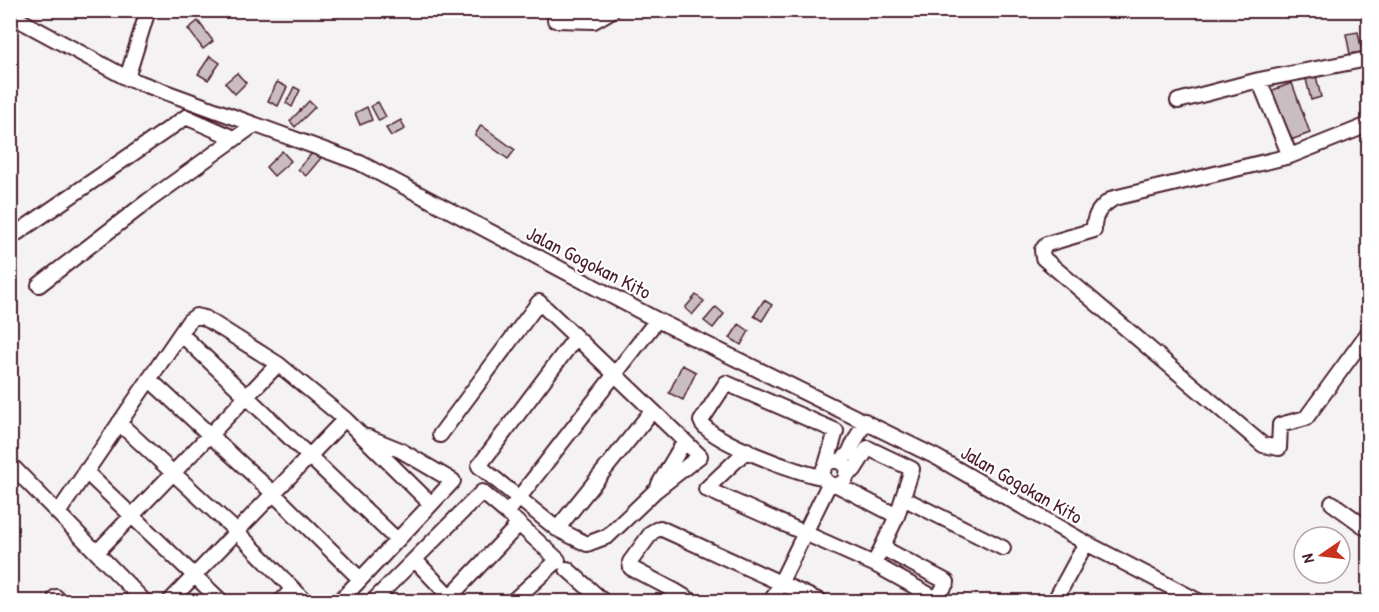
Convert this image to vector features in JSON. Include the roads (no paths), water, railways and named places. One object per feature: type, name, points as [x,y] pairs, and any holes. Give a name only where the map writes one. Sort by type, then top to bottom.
[{"type":"street","points":[[127,78],[148,10]]},
{"type":"street","points":[[555,20],[594,21],[614,10]]},
{"type":"street","name":"Jalan Gogokan Kito","points":[[10,15],[127,78],[360,163],[657,320],[936,457],[1086,543],[1200,602]]},
{"type":"street","points":[[1178,100],[1259,80],[1368,59]]},
{"type":"street","points":[[1259,80],[1290,156]]},
{"type":"street","points":[[14,235],[186,117],[234,138]]},
{"type":"street","points":[[39,285],[254,125]]},
{"type":"street","points":[[1368,125],[1290,156],[1114,198],[1104,204],[1097,213],[1093,222],[1094,230],[1047,244],[1042,250],[1042,258],[1263,445],[1279,448],[1280,425],[1306,418],[1368,333]]},
{"type":"street","points":[[440,435],[539,302],[576,337],[613,374],[699,456],[655,491],[608,536],[587,544],[557,529],[480,466],[576,337]]},
{"type":"street","points":[[58,513],[189,321],[196,316],[205,318],[278,364],[345,419],[431,504]]},
{"type":"street","points":[[507,513],[657,320]]},
{"type":"street","points":[[181,334],[397,540]]},
{"type":"street","points":[[97,552],[212,436],[278,364]]},
{"type":"street","points":[[149,379],[273,493],[360,579]]},
{"type":"street","points":[[834,475],[836,431],[726,383],[704,416],[702,424],[710,433],[806,476],[834,475],[854,470],[868,448],[912,469],[897,516],[874,564]]},
{"type":"street","points":[[557,529],[652,411]]},
{"type":"street","points":[[169,602],[345,419]]},
{"type":"street","points":[[771,602],[834,475],[849,453],[865,421]]},
{"type":"street","points":[[119,423],[236,531],[306,602]]},
{"type":"street","points":[[339,602],[453,481],[400,450],[361,434]]},
{"type":"street","points":[[655,491],[684,442]]},
{"type":"street","points":[[747,450],[706,489],[874,564],[936,600],[947,582],[883,548]]},
{"type":"street","points":[[10,464],[145,602]]},
{"type":"street","points":[[85,471],[222,602]]},
{"type":"street","points":[[834,475],[897,516]]},
{"type":"street","points":[[372,602],[482,492],[558,560],[512,602]]},
{"type":"street","points":[[903,498],[1003,548]]},
{"type":"street","points":[[1332,502],[1368,528]]},
{"type":"street","points":[[415,560],[450,600],[519,524]]},
{"type":"street","points":[[691,601],[672,596],[631,568],[630,562],[652,532],[660,528],[822,602]]},
{"type":"street","points":[[1054,602],[1086,543]]},
{"type":"street","points":[[567,569],[604,602]]},
{"type":"street","points":[[280,602],[292,589]]}]
